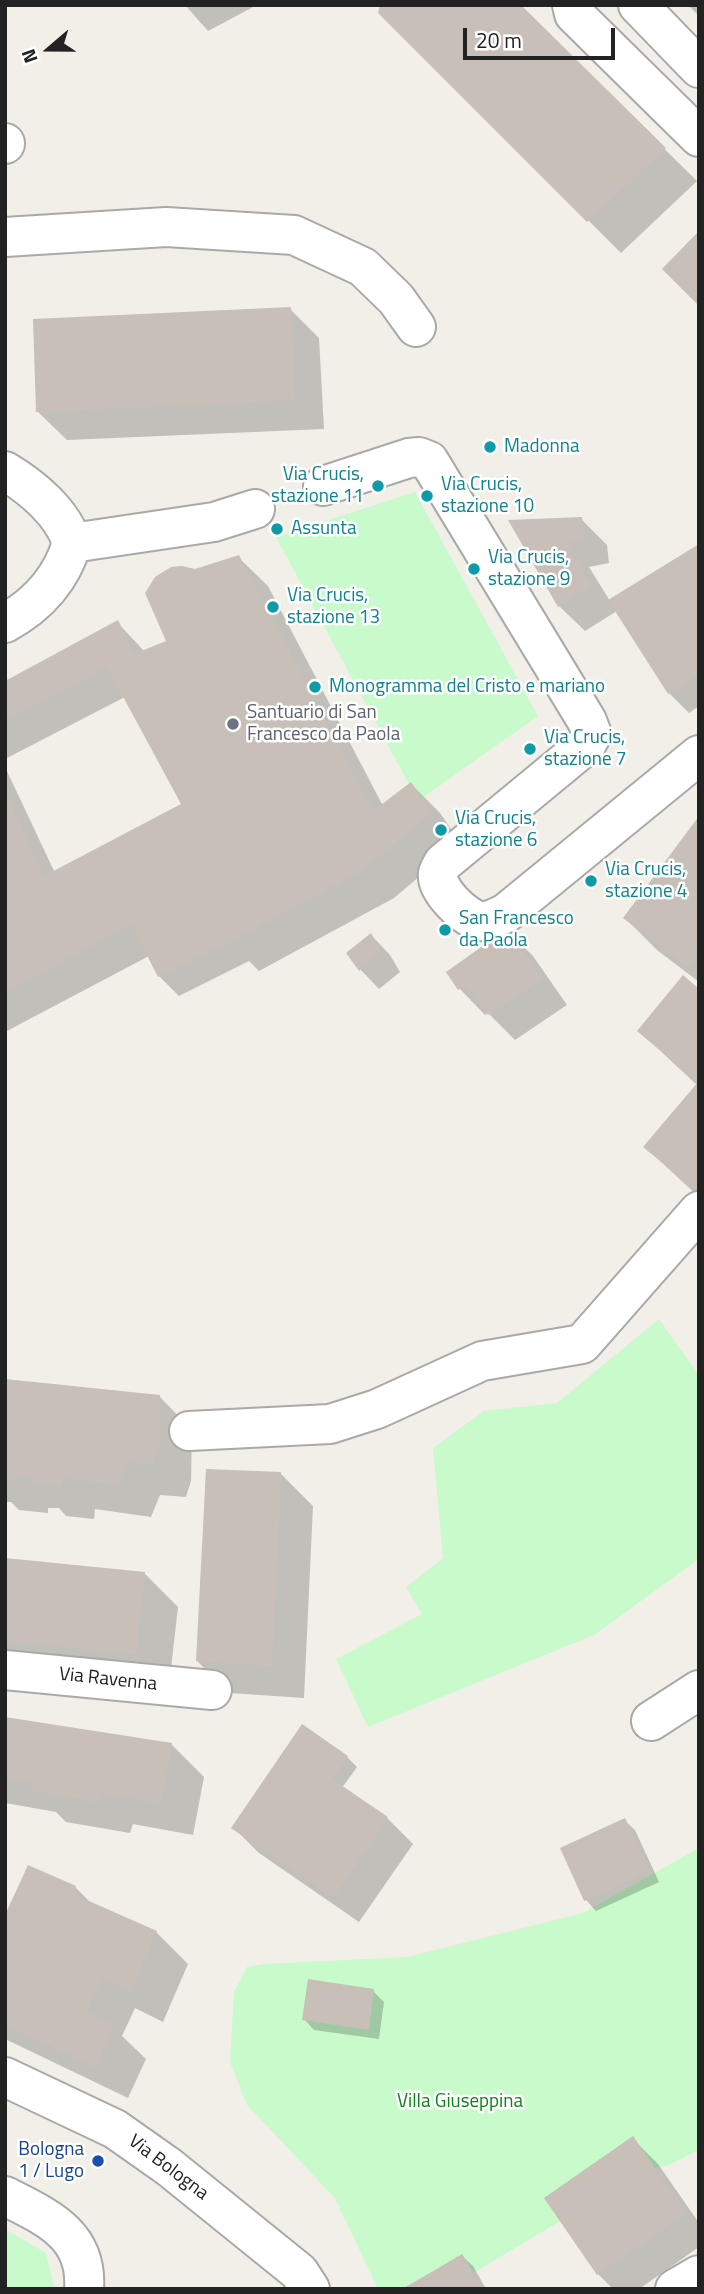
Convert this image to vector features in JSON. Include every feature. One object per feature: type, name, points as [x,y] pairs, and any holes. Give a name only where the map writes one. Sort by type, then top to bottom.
[{"type":"street","points":[[572,5],[574,14],[699,137]]},
{"type":"street","points":[[638,5],[699,68]]},
{"type":"street","points":[[669,5],[699,35]]},
{"type":"street","points":[[18,235],[166,227],[294,235],[363,267],[396,299],[416,327]]},
{"type":"street","points":[[323,486],[409,458],[419,457],[429,461],[587,721],[592,734],[586,745],[443,863],[438,874],[441,887],[448,899],[463,911],[478,921],[492,920],[506,912],[699,755]]},
{"type":"street","points":[[5,471],[32,490],[60,518],[72,543],[67,561],[43,596],[23,613],[5,623]]},
{"type":"street","points":[[72,543],[214,522],[255,509]]},
{"type":"street","points":[[189,1431],[330,1424],[377,1409],[482,1361],[582,1344],[699,1211]]},
{"type":"street","name":"Via Ravenna","points":[[5,1670],[212,1690]]},
{"type":"street","points":[[650,1721],[699,1689]]},
{"type":"street","name":"Via Bologna","points":[[5,2077],[115,2129],[169,2167],[289,2264],[310,2289]]},
{"type":"street","points":[[5,2196],[55,2223],[69,2236],[82,2265],[84,2289]]},
{"type":"street","points":[[76,2249],[109,2289]]},
{"type":"street","points":[[675,2289],[699,2275]]},
{"type":"green space","points":[[415,492],[538,716],[418,801],[276,537]]},
{"type":"green space","points":[[659,1319],[699,1375],[699,1559],[594,1635],[368,1727],[336,1659],[422,1614],[406,1587],[443,1558],[433,1448],[484,1411],[557,1403]]},
{"type":"green space","name":"Villa Giuseppina","points":[[699,1848],[699,2150],[671,2164],[643,2172],[446,2289],[378,2289],[335,2198],[247,2105],[230,2062],[234,1992],[247,1967],[407,1957],[583,1913]]},
{"type":"green space","points":[[5,2229],[46,2253],[55,2289],[5,2289]]},
{"type":"building","points":[[380,5],[521,5],[666,148],[587,222],[378,13]]},
{"type":"building","points":[[699,231],[699,306],[662,269]]},
{"type":"building","points":[[291,307],[295,400],[36,412],[33,319]]},
{"type":"building","points":[[582,517],[584,537],[565,542],[591,585],[558,607],[508,520]]},
{"type":"building","points":[[699,544],[699,674],[668,694],[608,600]]},
{"type":"building","name":"Santuario di San Francesco da Paola","points":[[239,555],[373,811],[411,782],[432,812],[364,869],[228,943],[158,977],[131,924],[5,993],[5,793],[44,876],[181,804],[107,667],[5,720],[5,681],[118,620],[134,654],[166,641],[145,593],[155,577],[171,567],[195,569]]},
{"type":"building","points":[[699,816],[699,952],[687,967],[623,918]]},
{"type":"building","points":[[508,928],[542,979],[488,1015],[466,985],[458,990],[446,972]]},
{"type":"building","points":[[371,933],[381,951],[359,971],[346,953]]},
{"type":"building","points":[[683,975],[699,989],[699,1184],[694,1189],[643,1147],[698,1082],[637,1031]]},
{"type":"building","points":[[5,1379],[160,1395],[159,1447],[153,1464],[127,1462],[118,1484],[62,1477],[61,1486],[31,1483],[32,1476],[15,1475],[15,1481],[5,1480]]},
{"type":"building","points":[[206,1469],[281,1472],[272,1666],[196,1661]]},
{"type":"building","points":[[5,1558],[145,1572],[136,1654],[5,1641]]},
{"type":"building","points":[[5,1717],[172,1743],[161,1804],[100,1793],[98,1802],[31,1790],[33,1782],[5,1778]]},
{"type":"building","points":[[302,1724],[348,1756],[332,1779],[388,1817],[333,1898],[231,1828]]},
{"type":"building","points":[[625,1818],[650,1871],[584,1901],[560,1848]]},
{"type":"building","points":[[28,1865],[76,1886],[73,1894],[157,1931],[130,1991],[102,1977],[86,2012],[114,2025],[95,2067],[5,2024],[5,1915]]},
{"type":"building","points":[[308,1979],[374,1989],[369,2030],[302,2020]]},
{"type":"building","points":[[633,2136],[686,2213],[597,2275],[544,2198]]},
{"type":"building","points":[[462,2254],[483,2289],[402,2289],[435,2270]]},
{"type":"place","name":"Madonna","points":[[490,447]]},
{"type":"place","name":"Via Crucis, stazione 11","points":[[378,486]]},
{"type":"place","name":"Via Crucis, stazione 10","points":[[427,496]]},
{"type":"place","name":"Assunta","points":[[277,529]]},
{"type":"place","name":"Via Crucis, stazione 9","points":[[474,569]]},
{"type":"place","name":"Via Crucis, stazione 13","points":[[273,607]]},
{"type":"place","name":"Monogramma del Cristo e mariano","points":[[315,687]]},
{"type":"place","name":"Santuario di San Francesco da Paola","points":[[233,724]]},
{"type":"place","name":"Via Crucis, stazione 7","points":[[530,749]]},
{"type":"place","name":"Via Crucis, stazione 6","points":[[441,830]]},
{"type":"place","name":"Via Crucis, stazione 4","points":[[591,881]]},
{"type":"place","name":"San Francesco da Paola","points":[[445,930]]},
{"type":"place","name":"Bologna 1 / Lugo","points":[[98,2161]]}]
